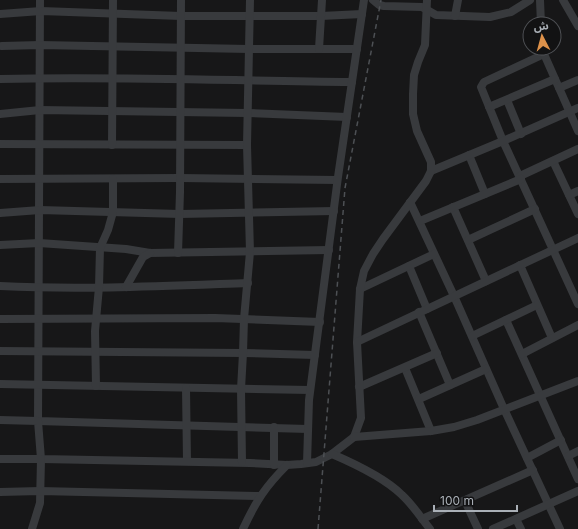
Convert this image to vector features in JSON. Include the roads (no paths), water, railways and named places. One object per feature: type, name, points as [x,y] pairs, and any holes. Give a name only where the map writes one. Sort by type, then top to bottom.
[{"type":"street","points":[[32,529],[40,503],[41,459],[38,420],[40,0]]},
{"type":"street","points":[[112,145],[114,0]]},
{"type":"street","points":[[178,253],[180,214],[180,79],[182,0]]},
{"type":"street","points":[[242,462],[241,389],[244,319],[250,252],[247,113],[250,0]]},
{"type":"street","points":[[319,49],[322,0]]},
{"type":"street","points":[[307,463],[310,390],[320,322],[337,180],[364,0]]},
{"type":"street","points":[[373,0],[379,5],[422,7],[436,15],[490,17],[511,12],[530,0]]},
{"type":"street","points":[[427,0],[426,45],[414,75],[413,114],[417,131],[431,162],[432,171]]},
{"type":"street","points":[[455,16],[458,0]]},
{"type":"street","points":[[540,0],[541,16]]},
{"type":"street","points":[[563,0],[578,26]]},
{"type":"street","points":[[0,14],[41,11],[181,16],[321,16],[362,14]]},
{"type":"street","points":[[2,46],[40,45],[248,49],[357,49]]},
{"type":"street","points":[[535,56],[482,84],[481,87],[552,250],[574,287],[578,304]]},
{"type":"street","points":[[546,56],[578,131]]},
{"type":"street","points":[[0,79],[114,78],[352,82]]},
{"type":"street","points":[[489,106],[507,100],[555,79]]},
{"type":"street","points":[[559,88],[578,80]]},
{"type":"street","points":[[507,100],[521,134]]},
{"type":"street","points":[[0,459],[242,462],[287,465],[316,462],[332,454],[354,437],[361,418],[357,342],[360,289],[364,272],[373,254],[432,171],[504,142],[578,108]]},
{"type":"street","points":[[0,114],[40,110],[247,113],[347,117]]},
{"type":"street","points":[[0,144],[247,144]]},
{"type":"street","points":[[420,221],[485,194],[578,149]]},
{"type":"street","points":[[469,156],[485,194]]},
{"type":"street","points":[[553,160],[578,214]]},
{"type":"street","points":[[0,179],[180,178],[337,180]]},
{"type":"street","points":[[96,386],[96,318],[99,288],[100,248],[108,230],[113,212],[113,179]]},
{"type":"street","points":[[569,195],[578,190]]},
{"type":"street","points":[[410,202],[560,529]]},
{"type":"street","points":[[453,207],[486,282]]},
{"type":"street","points":[[468,240],[535,208]]},
{"type":"street","points":[[0,213],[40,210],[180,214],[334,211]]},
{"type":"street","points":[[357,342],[578,238]]},
{"type":"street","points":[[0,245],[39,243],[126,249],[150,253],[329,250]]},
{"type":"street","points":[[126,287],[143,257],[150,253]]},
{"type":"street","points":[[360,289],[434,254]]},
{"type":"street","points":[[520,265],[552,338]]},
{"type":"street","points":[[409,266],[436,353],[450,385]]},
{"type":"street","points":[[0,286],[39,288],[99,288],[248,283]]},
{"type":"street","points":[[472,336],[538,306]]},
{"type":"street","points":[[0,319],[244,319],[320,322]]},
{"type":"street","points":[[506,320],[578,479]]},
{"type":"street","points":[[522,354],[578,325]]},
{"type":"street","points":[[0,351],[315,355]]},
{"type":"street","points":[[359,387],[436,353]]},
{"type":"street","points":[[405,368],[419,398],[431,431]]},
{"type":"street","points":[[419,398],[486,369]]},
{"type":"street","points":[[354,437],[431,431],[454,427],[477,420],[578,381]]},
{"type":"street","points":[[0,384],[310,390]]},
{"type":"street","points":[[186,388],[187,461]]},
{"type":"street","points":[[0,420],[308,429]]},
{"type":"street","points":[[274,427],[274,465]]},
{"type":"street","points":[[527,458],[561,440]]},
{"type":"street","points":[[568,456],[578,451]]},
{"type":"street","points":[[332,454],[363,468],[393,487],[402,495],[430,529]]},
{"type":"street","points":[[243,529],[259,496],[287,465]]},
{"type":"street","points":[[422,519],[466,501],[532,470]]},
{"type":"street","points":[[494,529],[578,491]]},
{"type":"street","points":[[0,492],[259,496]]},
{"type":"street","points":[[466,501],[478,529]]},
{"type":"street","points":[[516,519],[521,529]]},
{"type":"railway","points":[[318,529],[345,188],[381,0]]}]
